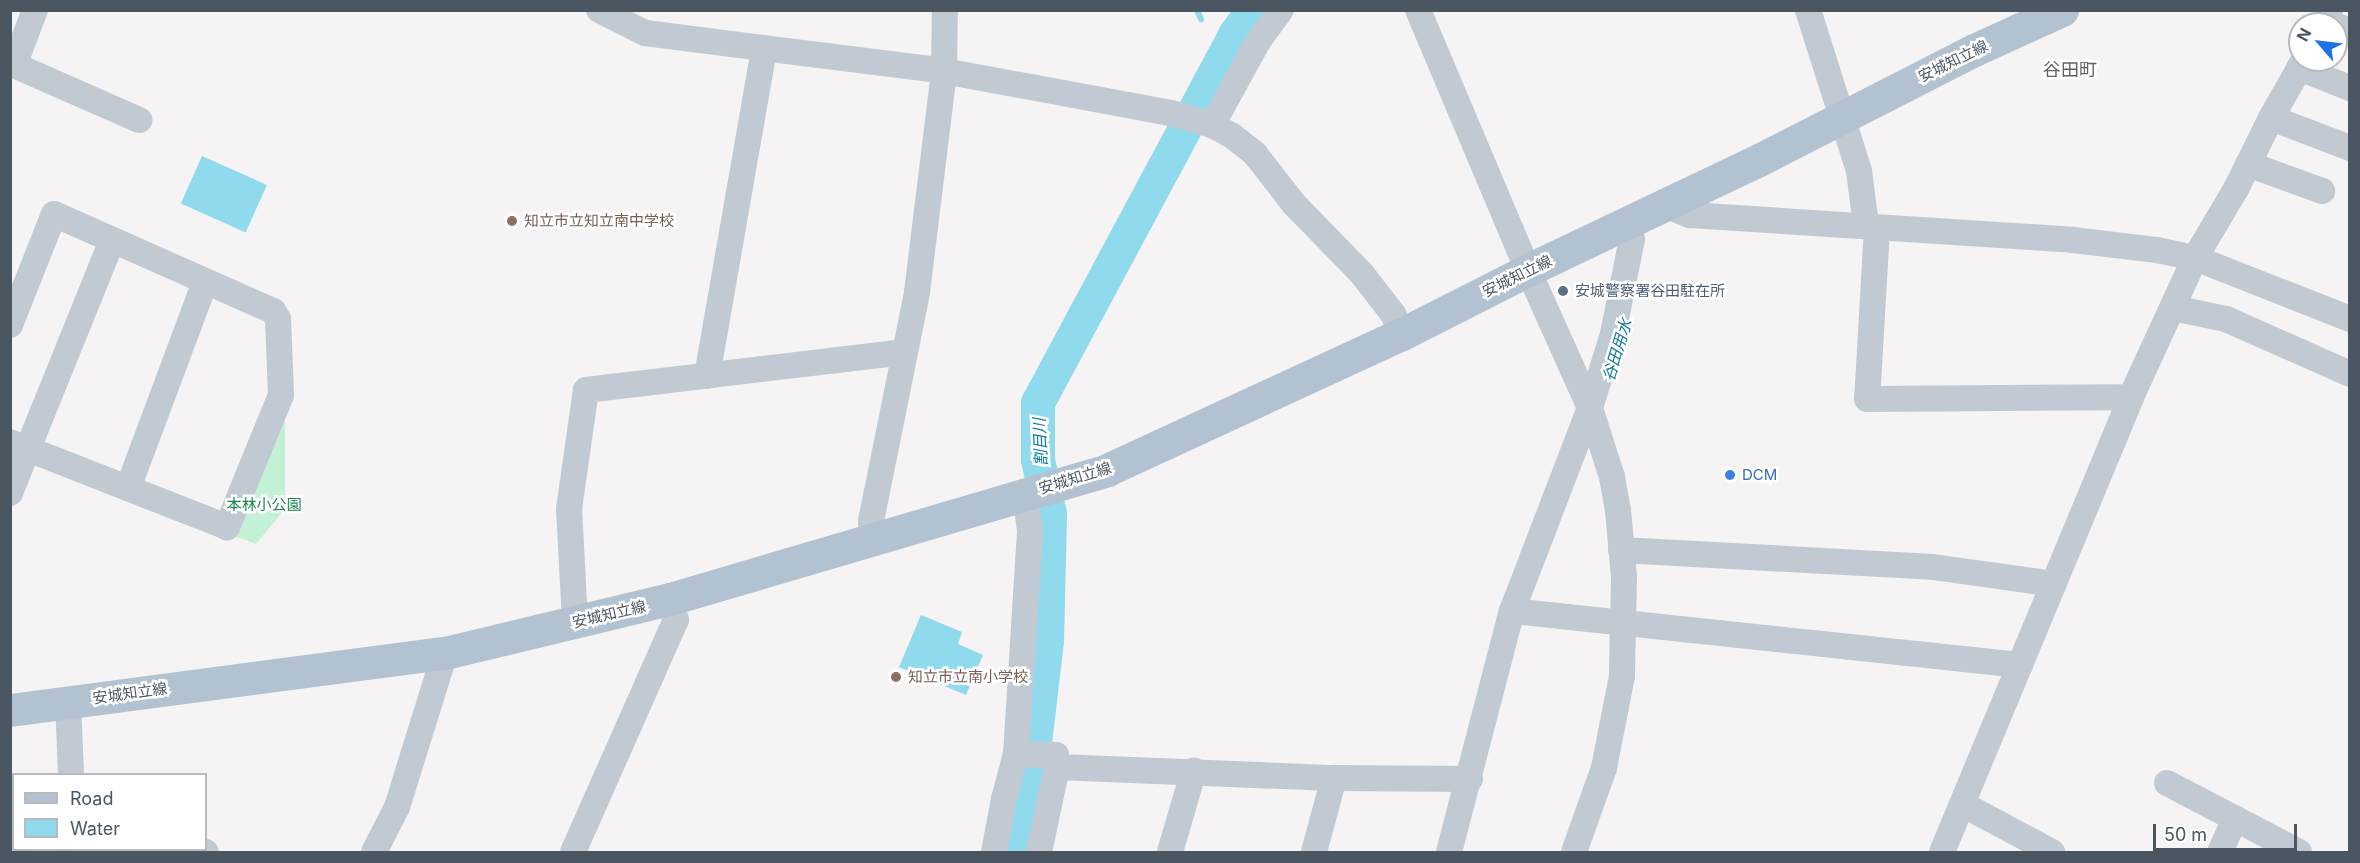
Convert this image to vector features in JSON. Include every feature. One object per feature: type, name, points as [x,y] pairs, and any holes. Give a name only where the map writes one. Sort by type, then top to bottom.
[{"type":"main road","name":"安城知立線","points":[[10,710],[445,653],[670,599],[1107,470],[1402,334],[1528,270],[1627,224],[2062,10]]},
{"type":"street","points":[[35,10],[12,64],[139,120]]},
{"type":"street","points":[[599,10],[645,33],[764,50],[944,71],[1171,113],[1212,125],[1255,154],[1294,204],[1362,274],[1393,314],[1402,334]]},
{"type":"street","points":[[872,540],[871,521],[917,292],[944,71],[945,10]]},
{"type":"street","points":[[1212,125],[1259,40],[1281,10]]},
{"type":"street","points":[[1418,10],[1528,270],[1590,408],[1612,477],[1618,510],[1625,624],[1622,676],[1604,768],[1574,852]]},
{"type":"street","points":[[1808,10],[1843,116],[1872,226],[1867,399],[2131,397]]},
{"type":"street","points":[[706,376],[764,50]]},
{"type":"street","points":[[1942,852],[1964,805],[2131,397],[2195,258],[2297,72]]},
{"type":"street","points":[[2317,72],[2349,88]]},
{"type":"street","points":[[2271,118],[2349,148]]},
{"type":"street","points":[[2248,164],[2322,191]]},
{"type":"street","points":[[1665,205],[1689,215],[2073,240],[2157,250],[2195,258],[2349,319]]},
{"type":"street","points":[[12,316],[54,214],[273,311],[278,319],[281,395],[227,527],[20,446]]},
{"type":"street","points":[[1449,852],[1470,779],[1495,667],[1512,611],[1590,408],[1619,306],[1632,239],[1627,224]]},
{"type":"street","points":[[10,493],[20,446],[112,241]]},
{"type":"street","points":[[128,488],[205,282]]},
{"type":"street","points":[[2173,308],[2226,319],[2349,374]]},
{"type":"street","points":[[574,622],[569,509],[586,390],[904,352]]},
{"type":"street","points":[[994,852],[1004,799],[1016,754],[1030,530],[1025,493]]},
{"type":"street","points":[[1621,550],[1933,567],[2054,584]]},
{"type":"street","points":[[573,852],[676,620],[670,599]]},
{"type":"street","points":[[1512,611],[2020,665]]},
{"type":"street","points":[[374,852],[397,807],[445,653]]},
{"type":"street","points":[[68,702],[71,773]]},
{"type":"street","points":[[1016,754],[1057,761],[1334,778],[1470,779]]},
{"type":"street","points":[[1039,852],[1057,761]]},
{"type":"street","points":[[1170,852],[1194,770]]},
{"type":"street","points":[[1314,852],[1334,778]]},
{"type":"street","points":[[2167,783],[2299,852]]},
{"type":"street","points":[[1964,805],[2052,852]]},
{"type":"street","points":[[2220,852],[2235,818]]},
{"type":"green space","name":"本林小公園","points":[[285,401],[285,509],[256,544],[232,535]]},
{"type":"water","points":[[202,156],[267,185],[246,232],[181,204]]},
{"type":"water","points":[[921,615],[962,632],[958,644],[983,655],[966,695],[899,667]]},
{"type":"waterway","points":[[1197,10],[1201,19]]},
{"type":"waterway","name":"割目川","points":[[1013,852],[1021,829],[1035,743],[1047,641],[1050,514],[1038,460],[1038,403],[1235,35],[1253,10]]},
{"type":"waterway","points":[[1223,31],[1235,35]]},
{"type":"place","name":"知立市立知立南中学校","points":[[512,221]]},
{"type":"place","name":"安城警察署谷田駐在所","points":[[1563,291]]},
{"type":"place","name":"DCM","points":[[1730,475]]},
{"type":"place","name":"知立市立南小学校","points":[[896,677]]},
{"type":"district","name":"谷田町","points":[[2070,70]]},
{"type":"water label","name":"谷田用水","points":[[1617,350]]}]
